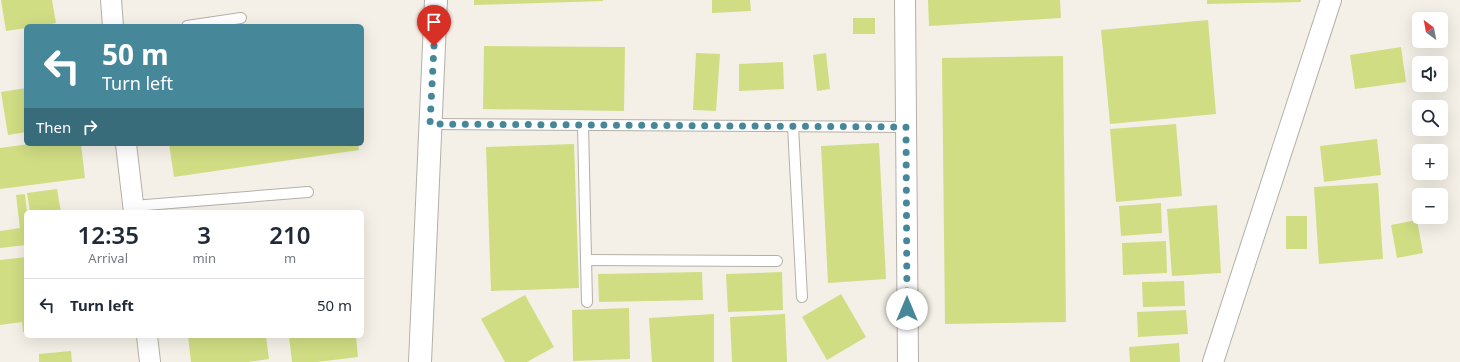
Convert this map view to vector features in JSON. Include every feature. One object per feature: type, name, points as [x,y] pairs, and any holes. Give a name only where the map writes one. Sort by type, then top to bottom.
[{"type":"street","points":[[111,0],[113,24]]},
{"type":"street","points":[[420,362],[436,0]]},
{"type":"street","points":[[904,0],[908,362]]},
{"type":"street","points":[[1213,362],[1331,0]]},
{"type":"street","points":[[126,146],[133,209]]},
{"type":"street","points":[[147,338],[150,362]]},
{"type":"lane","points":[[200,24],[240,18]]},
{"type":"lane","points":[[430,124],[906,127]]},
{"type":"lane","points":[[583,125],[587,302]]},
{"type":"lane","points":[[793,126],[802,297]]},
{"type":"lane","points":[[133,209],[308,192]]},
{"type":"lane","points":[[586,260],[777,261]]},
{"type":"building","points":[[1,0],[52,0],[56,23],[24,24],[24,28],[6,31]]},
{"type":"building","points":[[474,0],[603,0],[603,1],[474,5]]},
{"type":"building","points":[[712,0],[750,0],[751,11],[712,13]]},
{"type":"building","points":[[928,0],[1060,0],[1061,18],[929,26]]},
{"type":"building","points":[[1207,0],[1301,0],[1301,2],[1207,4]]},
{"type":"building","points":[[853,18],[875,18],[875,34],[853,34]]},
{"type":"building","points":[[1208,20],[1216,114],[1110,124],[1101,30]]},
{"type":"building","points":[[484,46],[625,47],[624,111],[483,109]]},
{"type":"building","points":[[1401,47],[1406,82],[1355,89],[1350,55]]},
{"type":"building","points":[[696,53],[720,54],[716,111],[693,110]]},
{"type":"building","points":[[826,53],[830,89],[817,91],[813,55]]},
{"type":"building","points":[[1063,56],[1066,322],[945,324],[942,58]]},
{"type":"building","points":[[783,62],[784,89],[739,91],[739,64]]},
{"type":"building","points":[[24,88],[24,132],[8,135],[1,92]]},
{"type":"building","points":[[1176,124],[1182,196],[1116,202],[1110,129]]},
{"type":"building","points":[[1377,139],[1381,175],[1324,182],[1320,146]]},
{"type":"building","points":[[879,143],[886,279],[828,283],[821,146]]},
{"type":"building","points":[[574,144],[579,288],[491,291],[486,147]]},
{"type":"building","points":[[24,145],[24,146],[81,146],[85,178],[0,189],[0,148]]},
{"type":"building","points":[[169,146],[358,146],[359,150],[174,177]]},
{"type":"building","points":[[1378,183],[1383,259],[1319,264],[1314,187]]},
{"type":"building","points":[[57,189],[61,210],[30,210],[27,193]]},
{"type":"building","points":[[25,194],[27,210],[24,210],[24,245],[0,248],[0,231],[20,228],[16,195]]},
{"type":"building","points":[[1161,203],[1162,233],[1121,236],[1119,206]]},
{"type":"building","points":[[1217,205],[1221,273],[1172,276],[1167,209]]},
{"type":"building","points":[[1286,216],[1307,216],[1307,249],[1286,249]]},
{"type":"building","points":[[1412,221],[1412,224],[1418,224],[1423,253],[1397,258],[1391,225]]},
{"type":"building","points":[[1166,241],[1167,273],[1123,275],[1122,243]]},
{"type":"building","points":[[24,257],[24,332],[22,322],[0,325],[0,260]]},
{"type":"building","points":[[702,272],[703,300],[599,302],[598,274]]},
{"type":"building","points":[[782,272],[783,310],[728,312],[726,274]]},
{"type":"building","points":[[1184,281],[1185,306],[1143,307],[1142,282]]},
{"type":"building","points":[[841,294],[866,337],[827,360],[802,317]]},
{"type":"building","points":[[525,295],[554,347],[527,362],[505,362],[481,319]]},
{"type":"building","points":[[629,308],[630,359],[573,361],[572,310]]},
{"type":"building","points":[[1186,310],[1188,334],[1138,337],[1137,312]]},
{"type":"building","points":[[714,314],[714,362],[652,362],[649,318]]},
{"type":"building","points":[[785,314],[787,362],[732,362],[730,317]]},
{"type":"building","points":[[188,338],[266,338],[269,359],[248,362],[191,362]]},
{"type":"building","points":[[289,338],[356,338],[358,357],[317,362],[292,362]]},
{"type":"building","points":[[1179,343],[1180,362],[1130,362],[1129,347]]},
{"type":"building","points":[[71,351],[72,362],[39,362],[39,354]]},
{"type":"route","points":[[434,46],[430,124],[906,127],[907,309]]}]
